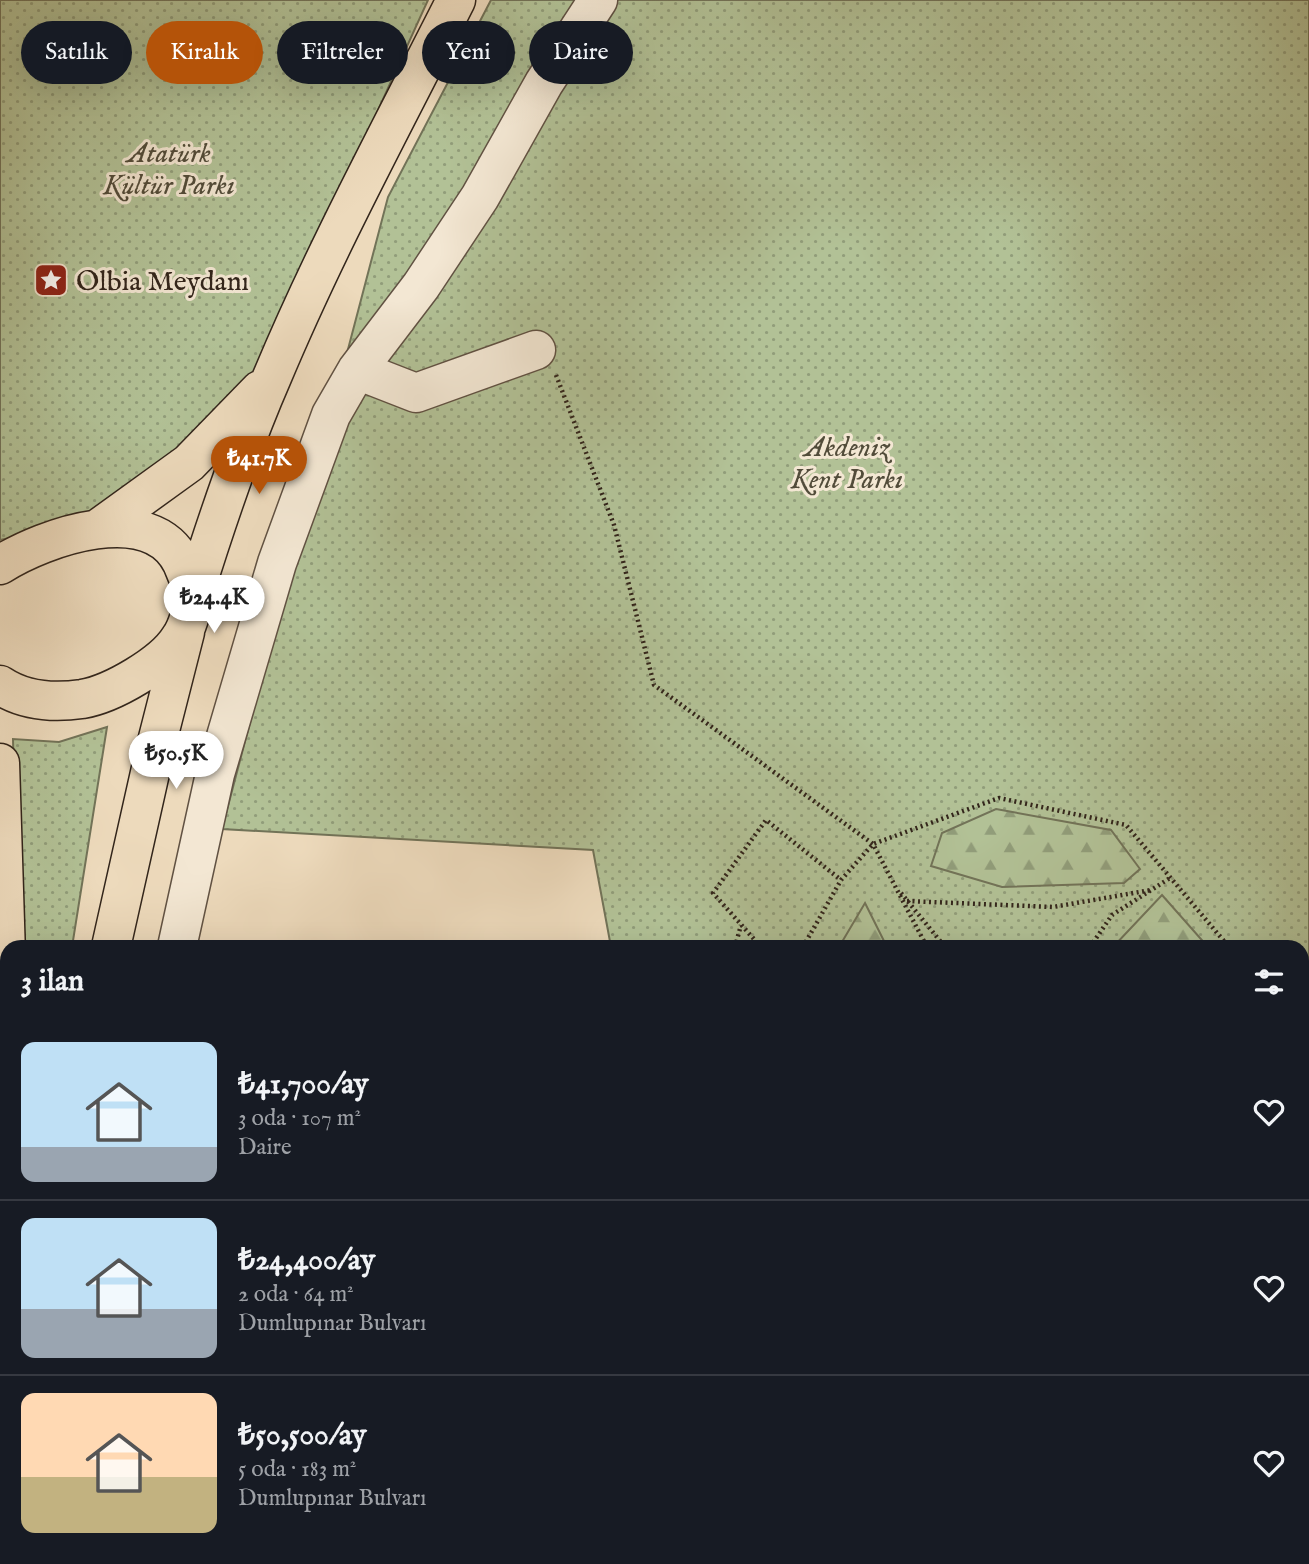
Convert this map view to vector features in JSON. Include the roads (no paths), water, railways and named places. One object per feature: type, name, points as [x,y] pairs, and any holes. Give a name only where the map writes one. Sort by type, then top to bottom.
[{"type":"main road","points":[[113,940],[156,746],[190,610],[212,536],[271,378],[335,238],[456,0]]},
{"type":"main road","points":[[6,558],[99,527],[189,463],[271,378]]},
{"type":"main road","points":[[0,685],[23,697],[41,700],[82,699],[105,692],[141,673],[179,640],[190,610],[186,572],[178,556],[157,537],[131,527],[99,527]]},
{"type":"main road","points":[[1,781],[6,940]]},
{"type":"street","points":[[179,940],[215,774],[277,563],[320,441],[343,392],[421,286],[480,197],[544,83],[598,0]]},
{"type":"street","points":[[357,370],[416,393],[537,350]]},
{"type":"place","name":"Olbia Meydanı","points":[[51,280]]},
{"type":"park label","name":"Atatürk Kültür Parkı","points":[[169,168]]},
{"type":"park label","name":"Akdeniz Kent Parkı","points":[[847,462]]}]
